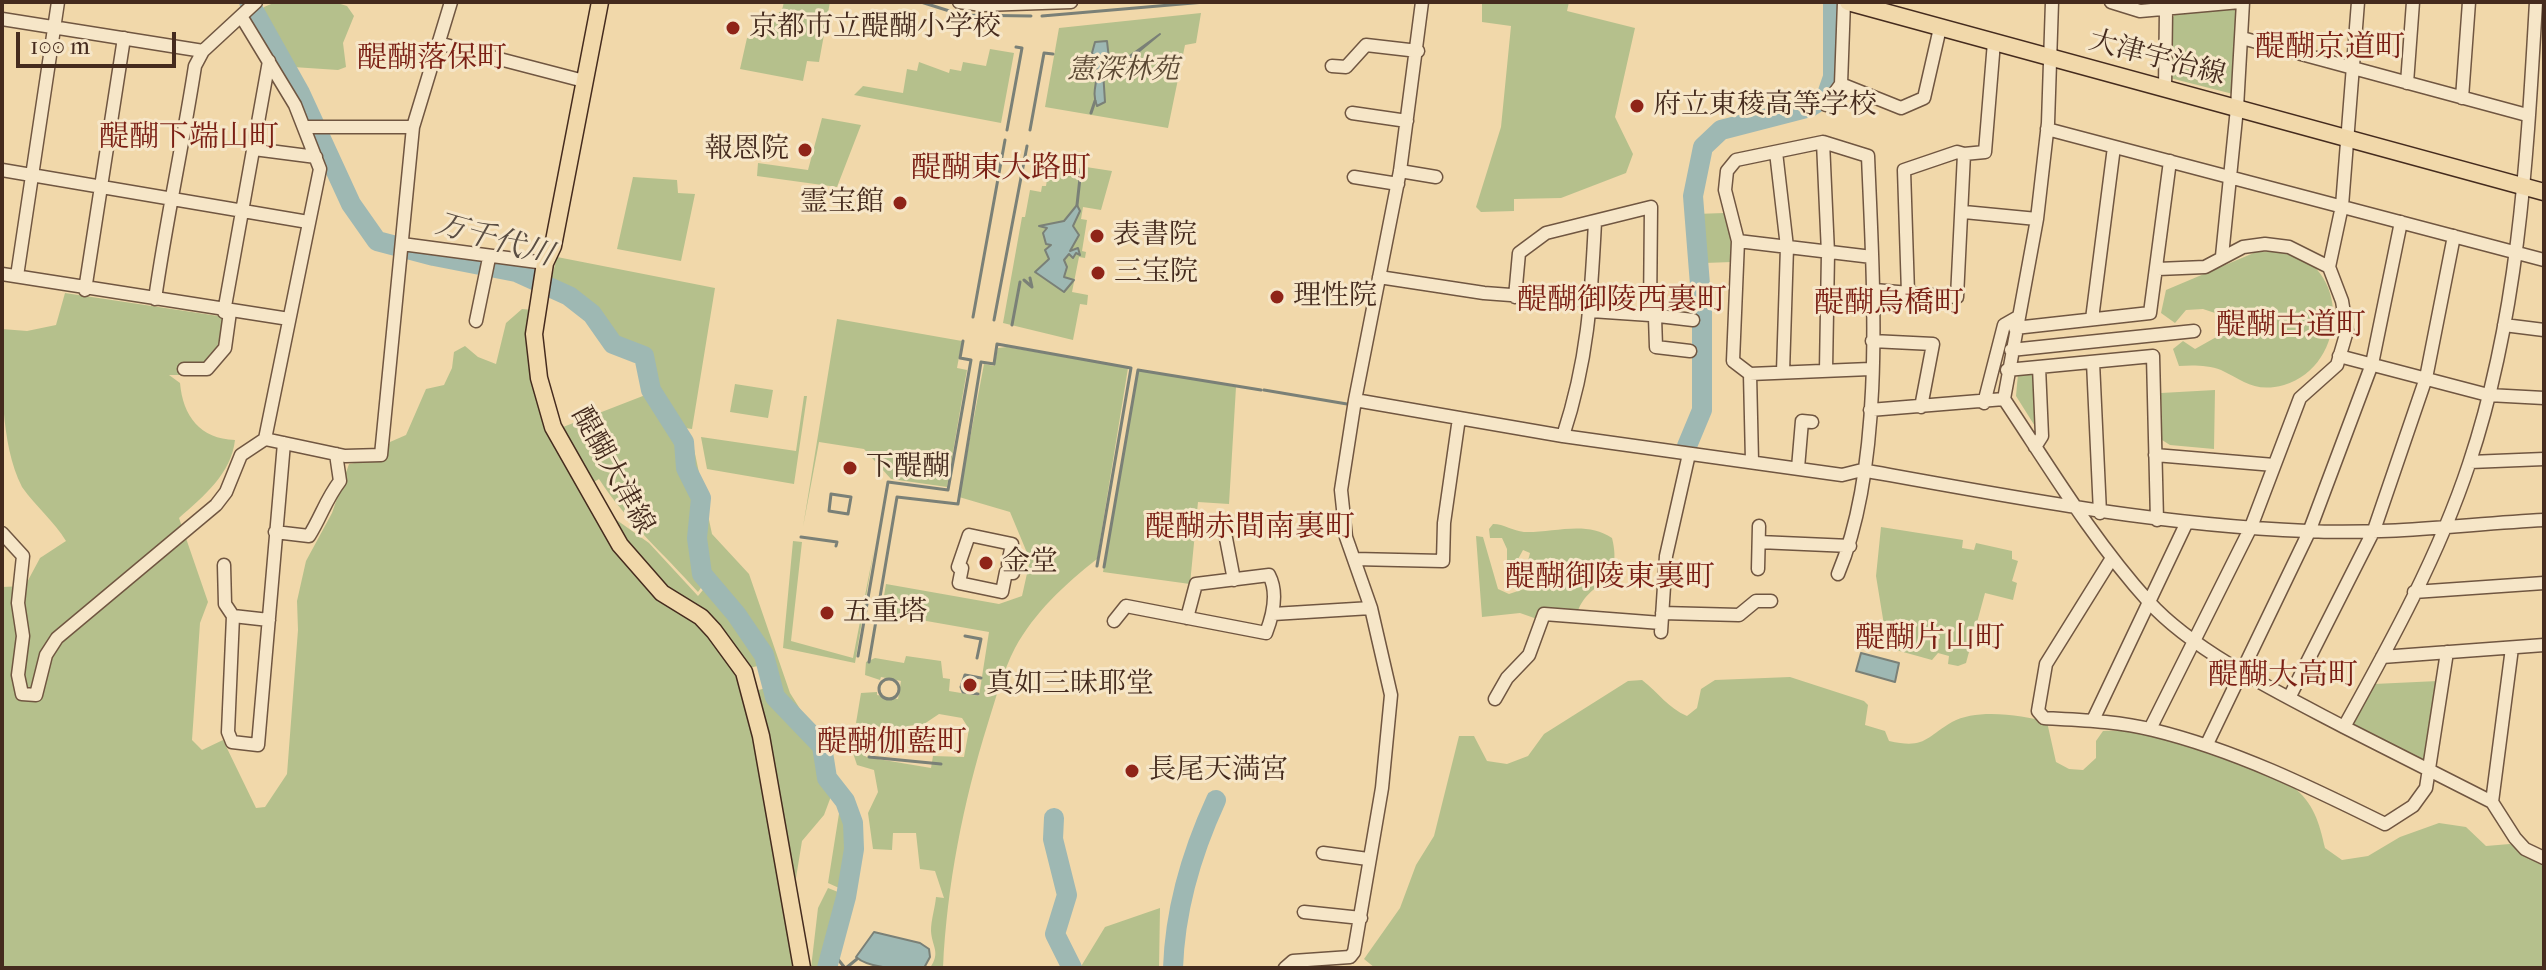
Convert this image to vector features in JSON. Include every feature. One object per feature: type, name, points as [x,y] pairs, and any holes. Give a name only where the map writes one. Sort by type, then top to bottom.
[{"type":"main road","name":"醍醐大津線","points":[[600,2],[553,246],[543,276],[534,334],[539,378],[553,427],[620,545],[662,593],[701,617],[744,672],[761,736],[802,968]]},
{"type":"main road","name":"大津宇治線","points":[[1846,2],[2544,192]]},
{"type":"street","points":[[17,276],[58,2]]},
{"type":"street","points":[[2,533],[23,556],[18,603],[23,636],[18,675],[22,694],[29,697],[36,695],[46,655],[57,638],[216,505],[226,492],[241,455],[265,439],[320,169],[311,127],[269,61],[249,9],[234,2]]},
{"type":"street","points":[[265,439],[336,454],[381,455],[413,127],[451,2]]},
{"type":"street","points":[[959,2],[1071,2]]},
{"type":"street","points":[[1285,968],[1293,961],[1350,957],[1357,944],[1368,859],[1382,788],[1391,695],[1371,608],[1344,524],[1341,490],[1355,400],[1399,178],[1422,2]]},
{"type":"street","points":[[1826,105],[1841,84],[1846,2]]},
{"type":"street","points":[[2052,2],[2047,129],[2037,219],[2004,399],[2077,510],[2112,558],[2150,602],[2240,671],[2492,802],[2525,849],[2544,858]]},
{"type":"street","points":[[2116,3],[2140,11],[2166,11],[2242,2],[2237,108],[2222,256]]},
{"type":"street","points":[[2150,729],[2251,527],[2300,398],[2337,365],[2347,331],[2342,301],[2329,267],[2342,206],[2358,2]]},
{"type":"street","points":[[2407,83],[2413,2]]},
{"type":"street","points":[[2462,98],[2469,2]]},
{"type":"street","points":[[2344,727],[2446,526],[2470,462],[2488,395],[2518,253],[2527,115],[2539,24],[2536,2]]},
{"type":"street","points":[[155,299],[195,66],[203,51],[249,9]]},
{"type":"street","points":[[2165,88],[2166,11]]},
{"type":"street","points":[[2,19],[203,51]]},
{"type":"street","points":[[1841,84],[1901,108],[1924,98],[1940,28]]},
{"type":"street","points":[[85,290],[124,38]]},
{"type":"street","points":[[2242,38],[2527,115]]},
{"type":"street","points":[[1908,293],[1904,170],[1957,152],[1985,152],[1994,42]]},
{"type":"street","points":[[438,43],[584,81]]},
{"type":"street","points":[[1332,66],[1346,67],[1366,45],[1418,51]]},
{"type":"street","points":[[184,369],[207,369],[225,348],[227,312],[269,61]]},
{"type":"street","points":[[1352,113],[1407,121]]},
{"type":"street","points":[[311,127],[413,127]]},
{"type":"street","points":[[2047,129],[2544,260]]},
{"type":"street","points":[[1823,142],[1828,253],[1826,370]]},
{"type":"street","points":[[1838,574],[1858,518],[1870,410],[1874,290],[1868,156],[1823,142],[1736,160],[1727,171],[1726,199],[1738,241],[1733,361],[1750,374],[1870,369]]},
{"type":"street","points":[[2092,319],[2114,147]]},
{"type":"street","points":[[254,149],[316,157]]},
{"type":"street","points":[[1776,152],[1787,247],[1783,372]]},
{"type":"street","points":[[1874,290],[1957,297],[1964,212],[1964,154]]},
{"type":"street","points":[[1984,403],[2004,325],[2150,313],[2170,161]]},
{"type":"street","points":[[2,170],[102,184],[164,195],[171,200],[308,222]]},
{"type":"street","points":[[1354,177],[1436,177]]},
{"type":"street","points":[[1515,297],[1519,253],[1546,233],[1651,207],[1656,347],[1690,351]]},
{"type":"street","points":[[1964,212],[2037,219]]},
{"type":"street","points":[[1563,436],[1581,381],[1591,306],[1595,222]]},
{"type":"street","points":[[2207,744],[2309,532],[2372,364],[2401,222]]},
{"type":"street","points":[[2289,698],[2374,530],[2426,378],[2454,236]]},
{"type":"street","points":[[1738,241],[1872,257]]},
{"type":"street","points":[[2158,269],[2205,267],[2243,247],[2265,244],[2289,247],[2329,267]]},
{"type":"street","points":[[402,248],[543,276]]},
{"type":"street","points":[[476,321],[488,264]]},
{"type":"street","points":[[2,274],[85,290],[289,319]]},
{"type":"street","points":[[1379,277],[1693,320]]},
{"type":"street","points":[[2504,325],[2544,330]]},
{"type":"street","points":[[2011,350],[2194,331]]},
{"type":"street","points":[[1872,341],[1933,344],[1921,407]]},
{"type":"street","points":[[2007,370],[2153,356],[2157,520]]},
{"type":"street","points":[[2339,356],[2488,395],[2544,398]]},
{"type":"street","points":[[2093,362],[2100,513]]},
{"type":"street","points":[[2035,447],[2042,436],[2039,367]]},
{"type":"street","points":[[1750,374],[1752,461]]},
{"type":"street","points":[[1870,410],[2004,399]]},
{"type":"street","points":[[1355,400],[1689,454],[1842,475],[1862,470],[2077,510],[2186,524],[2309,532],[2544,520]]},
{"type":"street","points":[[1354,559],[1443,561],[1444,523],[1459,418]]},
{"type":"street","points":[[1798,468],[1802,421],[1812,422]]},
{"type":"street","points":[[224,565],[225,604],[233,616],[228,732],[232,742],[258,745],[284,443]]},
{"type":"street","points":[[275,532],[309,536],[321,517],[324,502],[340,481],[336,454]]},
{"type":"street","points":[[1661,623],[1666,556],[1689,454]]},
{"type":"street","points":[[2155,455],[2274,465]]},
{"type":"street","points":[[2470,462],[2544,459]]},
{"type":"street","points":[[2093,720],[2186,524]]},
{"type":"street","points":[[1758,569],[1759,526]]},
{"type":"street","points":[[1225,533],[1234,580]]},
{"type":"street","points":[[969,535],[1012,544],[1008,564],[1014,565],[1014,569],[1013,573],[1006,572],[1002,592],[959,583],[961,550],[966,551],[969,535]]},
{"type":"street","points":[[1759,542],[1850,546]]},
{"type":"street","points":[[2112,558],[2046,664],[2038,711],[2044,718],[2093,720],[2150,729],[2207,744],[2310,787],[2385,824],[2420,798],[2430,772],[2447,652]]},
{"type":"street","points":[[1114,621],[1126,606],[1187,618],[1266,633],[1273,614],[1275,585],[1269,575],[1196,584],[1187,618]]},
{"type":"street","points":[[2414,592],[2544,583]]},
{"type":"street","points":[[1495,699],[1507,678],[1529,655],[1544,614],[1661,623],[1739,615],[1756,601],[1771,601]]},
{"type":"street","points":[[1273,614],[1371,608]]},
{"type":"street","points":[[1739,615],[1748,628]]},
{"type":"street","points":[[233,616],[269,620]]},
{"type":"street","points":[[2382,657],[2544,645]]},
{"type":"street","points":[[2492,802],[2512,648]]},
{"type":"street","points":[[1323,853],[1368,859]]},
{"type":"street","points":[[1304,912],[1361,918]]},
{"type":"green space","points":[[276,2],[334,2],[347,6],[354,16],[343,43],[346,67],[338,70],[293,67],[277,47],[264,22],[264,7]]},
{"type":"green space","points":[[784,2],[830,2],[819,62],[807,61],[803,81],[740,69],[747,38],[753,39],[758,13],[775,16],[782,10]]},
{"type":"green space","points":[[1482,2],[1569,2],[1567,11],[1635,28],[1615,117],[1633,154],[1626,173],[1561,198],[1514,199],[1514,211],[1481,212],[1476,207],[1501,127],[1511,26],[1482,22]]},
{"type":"green space","points":[[2236,6],[2233,94],[2170,78],[2170,21],[2177,12]]},
{"type":"green space","name":"憲深林苑","points":[[1201,13],[1196,43],[1185,45],[1168,128],[1045,107],[1059,28]]},
{"type":"green space","points":[[990,49],[1014,53],[1001,123],[854,95],[863,86],[903,93],[907,69],[917,71],[919,62],[949,73],[950,69],[961,71],[963,62],[986,66]]},
{"type":"green space","points":[[822,118],[861,125],[837,187],[757,176],[758,163],[808,170]]},
{"type":"green space","points":[[1045,166],[1085,174],[1086,167],[1112,171],[1101,210],[1083,207],[1081,219],[1087,220],[1082,251],[1086,252],[1085,258],[1079,257],[1072,292],[1088,295],[1087,305],[1080,304],[1073,340],[1003,323],[1022,217],[1025,217],[1030,190],[1041,192],[1042,186],[1046,186],[1048,173],[1044,172]]},
{"type":"green space","points":[[633,177],[677,180],[678,193],[695,194],[681,261],[617,249]]},
{"type":"green space","points":[[1724,213],[1730,229],[1732,262],[1704,263],[1696,214]]},
{"type":"green space","points":[[2282,251],[2305,259],[2321,274],[2330,293],[2333,315],[2330,337],[2321,358],[2305,374],[2284,385],[2265,388],[2250,385],[2211,367],[2179,366],[2173,349],[2183,341],[2195,349],[2227,331],[2218,314],[2203,309],[2186,310],[2175,323],[2161,313],[2166,290],[2256,252]]},
{"type":"green space","points":[[557,257],[715,288],[692,429],[678,427],[660,398],[649,353],[617,336],[598,308],[579,292],[551,280]]},
{"type":"green space","points":[[65,293],[225,317],[220,348],[204,365],[180,365],[180,375],[169,375],[180,383],[185,406],[196,424],[212,435],[235,440],[222,474],[207,493],[179,518],[208,602],[200,623],[192,740],[202,750],[223,740],[256,808],[265,807],[287,774],[298,630],[297,601],[306,561],[332,513],[349,464],[383,458],[390,442],[406,435],[426,389],[444,385],[452,368],[454,352],[465,346],[478,357],[496,364],[506,323],[522,309],[533,310],[535,378],[616,548],[698,620],[741,675],[800,968],[2,968],[2,587],[25,586],[40,558],[66,541],[22,487],[15,470],[4,411],[2,329],[27,331],[56,325]]},
{"type":"green space","points":[[837,319],[962,341],[957,368],[967,370],[947,487],[891,479],[864,449],[819,442],[803,527]]},
{"type":"green space","points":[[998,348],[1128,368],[1097,559],[1041,611],[1023,635],[1007,666],[979,753],[964,814],[952,875],[943,968],[930,968],[935,953],[931,931],[936,897],[944,898],[935,871],[920,869],[916,833],[893,833],[892,850],[873,849],[868,813],[878,792],[874,770],[857,765],[853,753],[856,729],[869,731],[866,757],[931,768],[933,756],[964,757],[969,729],[962,718],[939,714],[924,724],[907,726],[905,731],[856,723],[861,693],[877,692],[877,695],[898,699],[901,681],[881,677],[880,680],[865,675],[866,662],[875,658],[904,663],[906,656],[941,661],[943,678],[950,679],[949,691],[979,696],[989,632],[881,613],[886,584],[999,604],[1022,596],[1030,560],[1010,512],[959,497],[984,364],[994,366]]},
{"type":"green space","points":[[1138,370],[1236,387],[1229,504],[1198,502],[1190,584],[1103,572]]},
{"type":"green space","points":[[2033,373],[2038,431],[2016,396],[2018,374]]},
{"type":"green space","points":[[735,384],[773,390],[768,418],[730,412]]},
{"type":"green space","points":[[2215,390],[2214,449],[2170,445],[2162,440],[2161,393]]},
{"type":"green space","points":[[648,394],[680,443],[682,467],[697,498],[695,538],[701,574],[706,581],[698,592],[634,524],[599,479],[592,483],[563,427]]},
{"type":"green space","points":[[804,396],[807,396],[794,484],[707,469],[701,437],[796,451]]},
{"type":"green space","points":[[681,433],[691,435],[712,534],[749,574],[790,693],[819,739],[779,696],[765,653],[737,611],[704,573],[699,538],[702,497],[689,466],[686,441]]},
{"type":"green space","points":[[604,511],[649,543],[698,596],[707,585],[747,632],[762,665],[749,668],[690,613],[635,555]]},
{"type":"green space","points":[[1493,524],[1524,532],[1580,528],[1602,533],[1612,538],[1613,565],[1604,581],[1583,601],[1578,611],[1540,620],[1520,613],[1482,617],[1476,536],[1483,537],[1498,589],[1509,594],[1527,588],[1524,577],[1530,553],[1523,550],[1517,561],[1507,562],[1507,549],[1502,538],[1490,538],[1489,529]]},
{"type":"green space","points":[[1881,527],[1963,540],[1962,548],[1974,550],[1976,543],[2012,551],[2012,559],[2018,561],[2012,581],[2017,583],[2013,600],[1985,593],[1966,663],[1958,666],[1948,664],[1949,656],[1938,653],[1932,660],[1885,647],[1885,642],[1891,641],[1891,625],[1884,625],[1876,576]]},
{"type":"green space","points":[[793,541],[802,542],[791,641],[853,658],[874,549],[855,663],[783,648]]},
{"type":"green space","points":[[1790,677],[1864,701],[1868,705],[1865,725],[1885,731],[1889,741],[1901,743],[1918,743],[1952,722],[1974,715],[2025,717],[2047,722],[2056,762],[2069,769],[2083,770],[2096,758],[2096,741],[2103,731],[2128,731],[2176,740],[2292,786],[2306,799],[2314,814],[2325,848],[2342,860],[2368,856],[2400,837],[2439,823],[2466,827],[2486,846],[2510,844],[2544,862],[2544,968],[1375,968],[1364,959],[1400,908],[1416,865],[1434,836],[1459,736],[1474,736],[1487,761],[1507,764],[1528,756],[1544,734],[1628,681],[1642,680],[1669,705],[1687,716],[1697,708],[1701,689],[1715,680]]},
{"type":"green space","points":[[2438,681],[2428,758],[2418,763],[2355,729],[2352,721],[2374,684]]},
{"type":"green space","points":[[766,688],[777,706],[815,742],[833,791],[824,815],[802,841],[795,884],[755,691]]},
{"type":"green space","points":[[841,801],[846,844],[839,888],[828,883]]},
{"type":"green space","points":[[828,888],[838,892],[820,968],[811,968],[818,908]]},
{"type":"green space","points":[[1160,908],[1159,968],[1080,968],[1105,927]]},
{"type":"water","points":[[1160,34],[1131,58],[1127,67],[1103,71],[1105,102],[1097,106],[1097,69],[1092,53],[1095,42],[1107,41],[1109,59],[1120,63]]},
{"type":"water","points":[[1077,205],[1080,211],[1073,226],[1079,235],[1070,251],[1078,248],[1080,255],[1076,253],[1073,258],[1069,254],[1064,260],[1067,267],[1064,277],[1074,280],[1064,292],[1035,272],[1049,259],[1045,250],[1051,245],[1046,244],[1043,233],[1047,228],[1039,226],[1064,221]]},
{"type":"water","points":[[1861,653],[1899,663],[1895,682],[1856,671]]},
{"type":"water","points":[[874,932],[920,943],[929,949],[930,957],[924,968],[878,966],[856,957]]},
{"type":"waterway","name":"万千代川","points":[[249,2],[300,93],[351,204],[377,241],[516,272],[569,296],[592,314],[613,344],[644,356],[651,390],[684,442],[686,468],[701,498],[697,538],[702,574],[736,614],[764,655],[775,697],[822,746],[827,778],[845,801],[853,823],[854,849],[846,897],[827,968]]},
{"type":"waterway","points":[[921,2],[962,15],[1031,16]]},
{"type":"waterway","points":[[1042,16],[1205,2]]},
{"type":"waterway","points":[[1687,446],[1702,410],[1702,310],[1693,196],[1703,147],[1721,130],[1810,107],[1826,97],[1833,77],[1833,2]]},
{"type":"waterway","points":[[1007,130],[1022,48],[1016,47]]},
{"type":"waterway","points":[[1030,130],[1044,53],[1053,54]]},
{"type":"waterway","points":[[1091,113],[1095,101]]},
{"type":"waterway","points":[[973,317],[1005,140]]},
{"type":"waterway","points":[[994,320],[1027,146]]},
{"type":"waterway","points":[[1077,205],[1081,169]]},
{"type":"waterway","points":[[1024,280],[1032,287],[1030,278]]},
{"type":"waterway","points":[[1012,325],[1020,282]]},
{"type":"waterway","points":[[858,656],[888,482],[948,490],[971,360],[960,358],[963,341]]},
{"type":"waterway","points":[[869,662],[897,497],[958,504],[981,362],[994,364],[997,344],[1131,368],[1097,566]]},
{"type":"waterway","points":[[1104,567],[1138,370],[1261,390]]},
{"type":"waterway","points":[[1264,390],[1347,404]]},
{"type":"waterway","points":[[831,494],[851,497],[848,514],[829,511],[831,494]]},
{"type":"waterway","points":[[801,537],[837,542],[836,546]]},
{"type":"waterway","points":[[965,636],[981,639],[977,658]]},
{"type":"waterway","points":[[978,694],[963,692],[961,687],[965,675],[981,678]]},
{"type":"waterway","points":[[889,679],[896,682],[899,689],[896,696],[889,699],[882,696],[879,689],[882,682],[889,679]]},
{"type":"waterway","points":[[869,757],[941,764]]},
{"type":"waterway","points":[[1173,968],[1177,925],[1186,882],[1216,800]]},
{"type":"waterway","points":[[1054,818],[1053,839],[1067,895],[1055,934],[1072,968]]},
{"type":"waterway","points":[[833,953],[845,968]]},
{"type":"waterway","points":[[846,968],[857,959]]},
{"type":"place","name":"京都市立醍醐小学校","points":[[733,28]]},
{"type":"place","name":"府立東稜高等学校","points":[[1637,106]]},
{"type":"place","name":"報恩院","points":[[805,150]]},
{"type":"place","name":"霊宝館","points":[[900,203]]},
{"type":"place","name":"表書院","points":[[1097,236]]},
{"type":"place","name":"三宝院","points":[[1098,273]]},
{"type":"place","name":"理性院","points":[[1277,297]]},
{"type":"place","name":"下醍醐","points":[[850,468]]},
{"type":"place","name":"金堂","points":[[986,563]]},
{"type":"place","name":"五重塔","points":[[827,613]]},
{"type":"place","name":"真如三昧耶堂","points":[[970,685]]},
{"type":"place","name":"長尾天満宮","points":[[1132,771]]},
{"type":"district","name":"醍醐京道町","points":[[2330,49]]},
{"type":"district","name":"醍醐落保町","points":[[432,60]]},
{"type":"district","name":"醍醐下端山町","points":[[189,139]]},
{"type":"district","name":"醍醐東大路町","points":[[1001,170]]},
{"type":"district","name":"醍醐御陵西裏町","points":[[1622,302]]},
{"type":"district","name":"醍醐烏橋町","points":[[1889,305]]},
{"type":"district","name":"醍醐古道町","points":[[2291,327]]},
{"type":"district","name":"醍醐赤間南裏町","points":[[1250,529]]},
{"type":"district","name":"醍醐御陵東裏町","points":[[1610,579]]},
{"type":"district","name":"醍醐片山町","points":[[1930,640]]},
{"type":"district","name":"醍醐大高町","points":[[2283,677]]},
{"type":"district","name":"醍醐伽藍町","points":[[892,744]]}]
